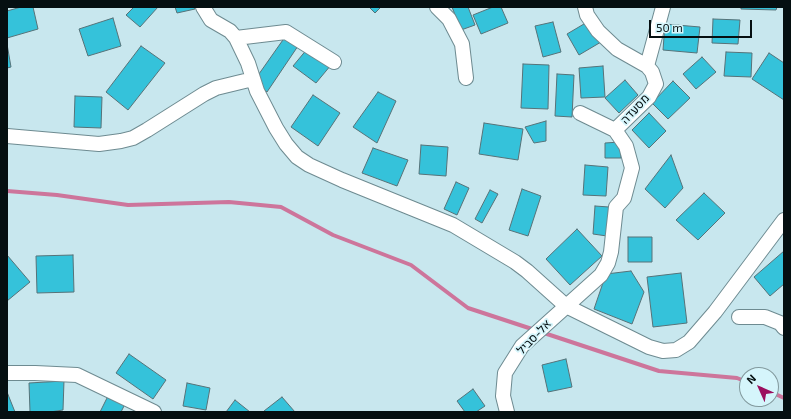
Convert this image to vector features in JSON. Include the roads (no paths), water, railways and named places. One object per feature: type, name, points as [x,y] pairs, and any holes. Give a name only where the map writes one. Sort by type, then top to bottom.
[{"type":"street","points":[[203,7],[211,20],[230,31],[236,38],[248,63],[257,91],[276,128],[286,144],[297,157],[309,165],[342,180],[453,225],[521,266],[566,306],[649,347],[663,351],[676,350],[689,342],[700,330],[784,220]]},
{"type":"street","points":[[437,7],[449,19],[462,44],[466,78]]},
{"type":"street","points":[[585,7],[587,15],[598,31],[617,48],[647,66],[663,7]]},
{"type":"street","points":[[236,38],[286,32],[334,62]]},
{"type":"street","name":"מסעדה","points":[[580,295],[601,275],[608,263],[611,252],[616,207],[624,198],[632,168],[626,146],[615,130],[649,97],[656,84],[652,72],[647,66]]},
{"type":"street","points":[[7,136],[99,144],[121,142],[133,138],[148,130],[204,94],[216,88],[253,80]]},
{"type":"street","points":[[580,113],[615,130]]},
{"type":"street","name":"אל-סביל","points":[[507,412],[503,396],[505,373],[522,346],[580,295]]},
{"type":"street","points":[[739,317],[766,317],[780,323],[784,328]]},
{"type":"street","points":[[7,373],[77,375],[154,412]]},
{"type":"waterway","points":[[7,191],[57,195],[128,205],[229,202],[281,207],[333,235],[411,265],[468,308],[535,330]]},
{"type":"waterway","points":[[541,332],[659,371],[739,379]]},
{"type":"waterway","points":[[779,396],[784,398]]}]
